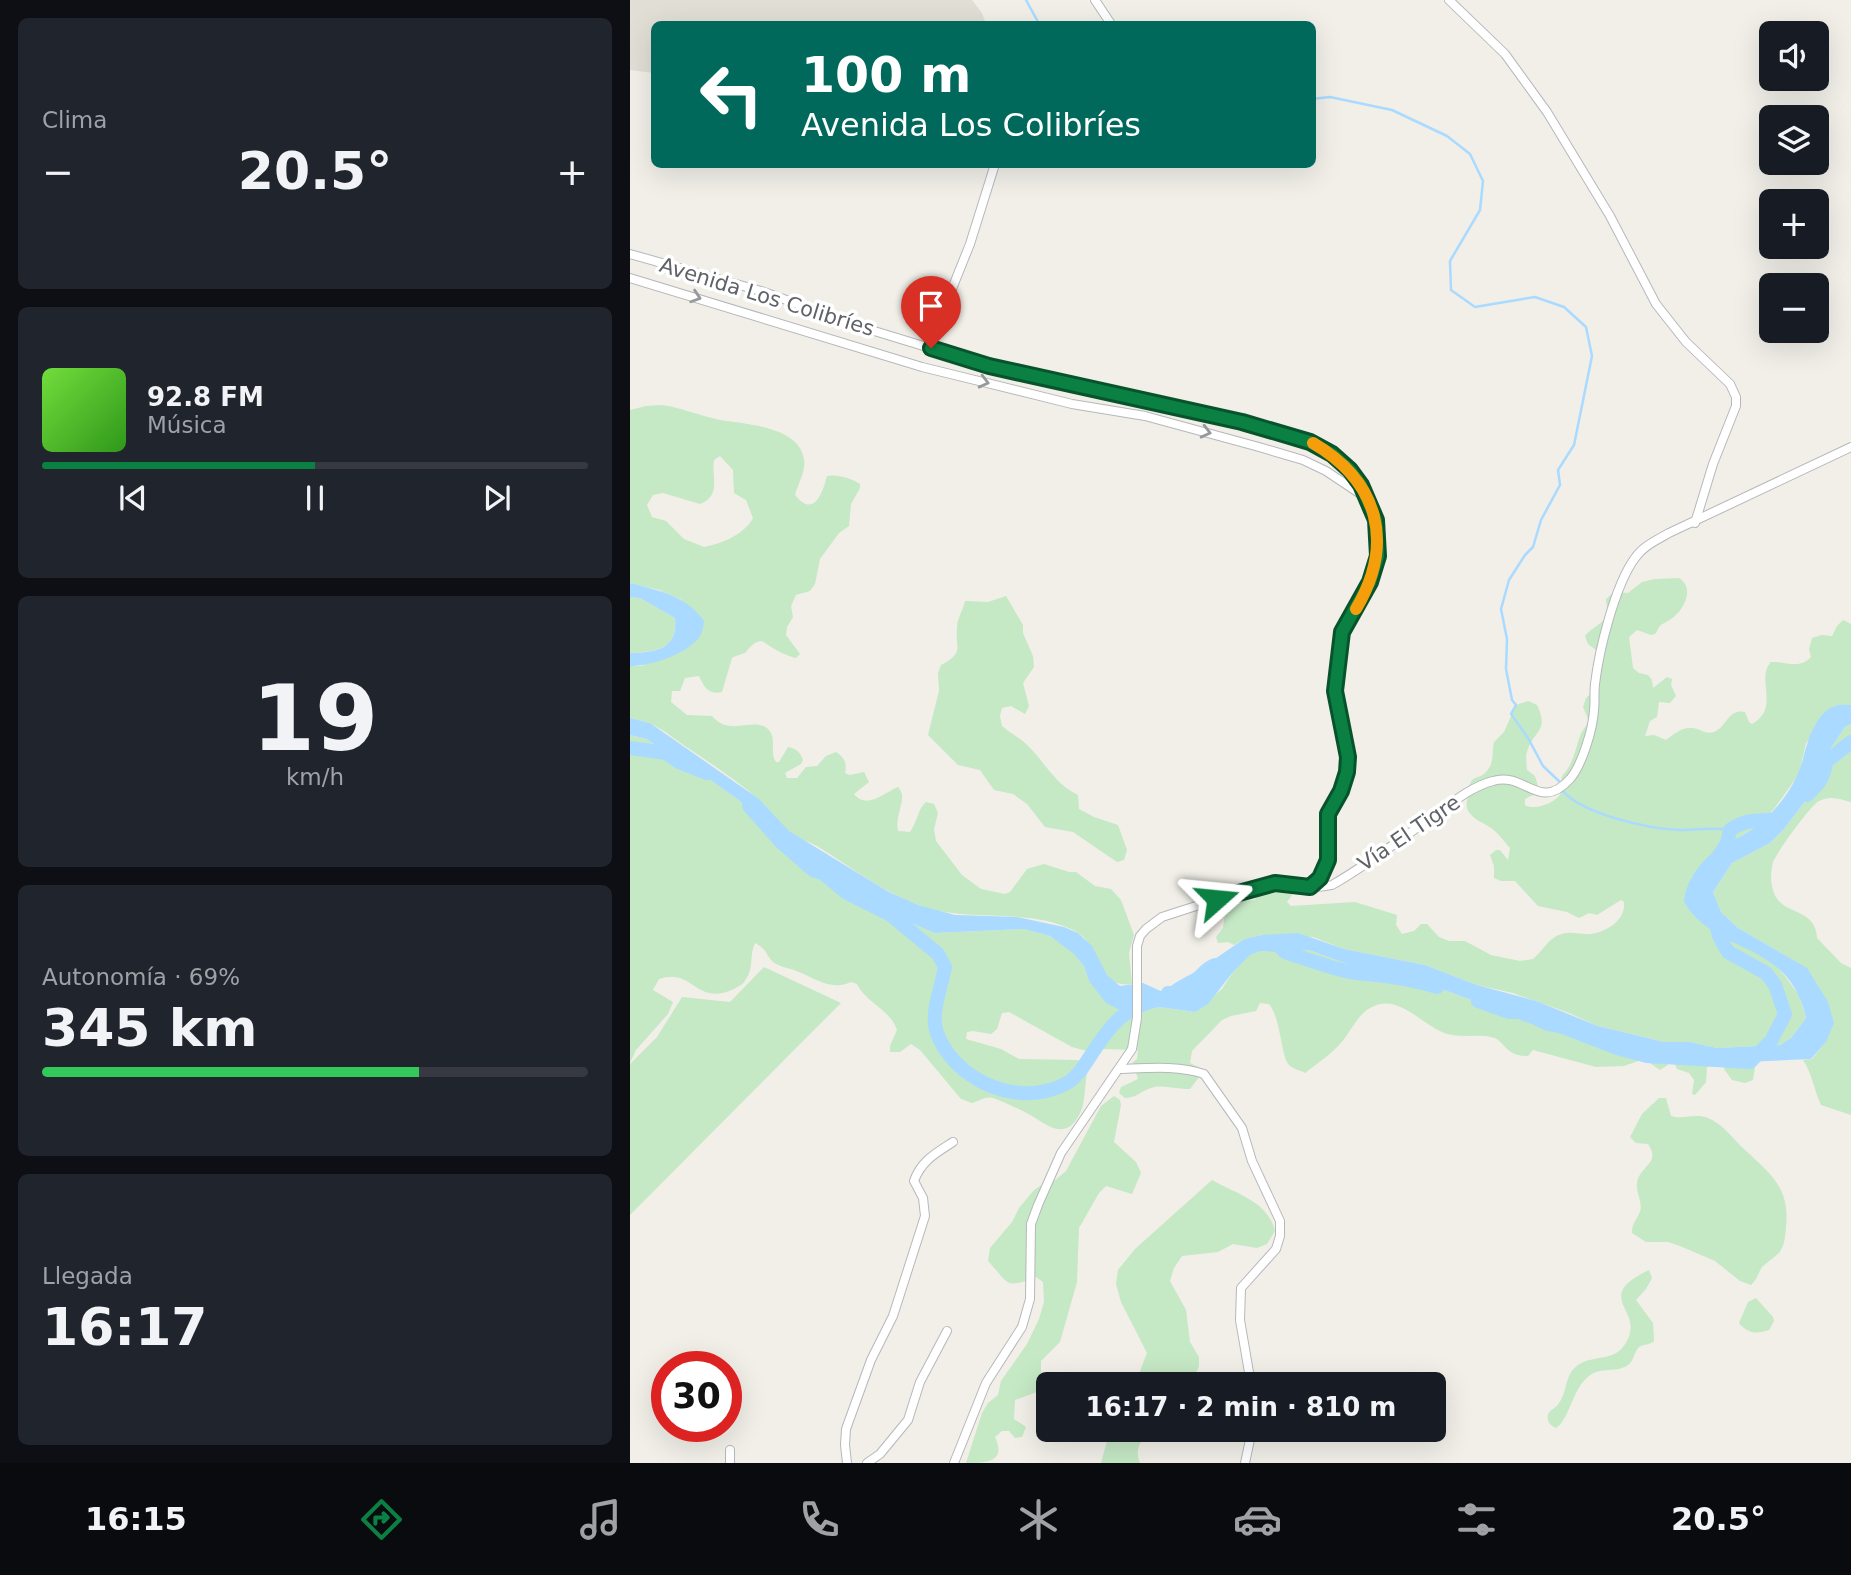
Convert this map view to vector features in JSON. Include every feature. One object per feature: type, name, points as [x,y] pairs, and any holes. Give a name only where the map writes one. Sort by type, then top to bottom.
[{"type":"street","points":[[1095,0],[1109,21]]},
{"type":"street","points":[[1449,0],[1505,54],[1547,112],[1610,216],[1656,304],[1686,342],[1730,384],[1736,397],[1736,406],[1713,464],[1695,523]]},
{"type":"street","points":[[931,348],[933,336],[970,244],[994,168]]},
{"type":"street","name":"Avenida Los Colibríes","points":[[630,254],[761,291],[989,366],[1242,422],[1310,442],[1332,454],[1350,470],[1369,500],[1376,520],[1378,556],[1370,582],[1342,632],[1335,691],[1348,757],[1347,772],[1341,791],[1328,814],[1328,860],[1320,878],[1310,887]]},
{"type":"street","name":"Avenida Los Colibríes","points":[[630,278],[922,367],[1072,404],[1145,416],[1303,460],[1326,471],[1369,500]]},
{"type":"street","name":"Vía El Tigre","points":[[954,1463],[986,1383],[1026,1317],[1030,1299],[1031,1224],[1047,1182],[1061,1153],[1132,1049],[1137,1018],[1137,946],[1146,929],[1162,917],[1261,885],[1332,885],[1462,796],[1492,781],[1508,779],[1543,794],[1567,782],[1578,769],[1592,722],[1601,648],[1626,574],[1636,556],[1650,544],[1851,447]]},
{"type":"street","points":[[1120,1069],[1172,1069],[1204,1074],[1241,1128],[1252,1161],[1280,1221],[1280,1236],[1276,1249],[1241,1288],[1240,1320],[1249,1372]]},
{"type":"street","points":[[848,1463],[846,1429],[871,1360],[893,1316],[925,1216],[923,1198],[914,1181],[927,1160],[953,1142]]},
{"type":"street","points":[[867,1463],[880,1454],[908,1420],[920,1382],[947,1331]]},
{"type":"street","points":[[1245,1463],[1249,1442]]},
{"type":"street","points":[[730,1450],[730,1463]]},
{"type":"shaded area","points":[[630,0],[972,0],[985,21],[651,21],[651,73],[630,70]]},
{"type":"green space","points":[[662,405],[782,433],[800,448],[804,459],[803,473],[795,495],[807,504],[817,500],[827,476],[844,477],[860,484],[851,504],[849,526],[839,533],[820,559],[815,584],[810,591],[796,595],[791,606],[793,617],[786,635],[800,654],[796,658],[762,641],[756,642],[746,652],[732,658],[722,692],[707,689],[699,676],[685,678],[680,691],[672,691],[671,702],[687,715],[712,716],[727,725],[763,726],[771,734],[776,762],[779,762],[788,747],[802,757],[801,764],[785,773],[787,778],[797,778],[806,767],[817,766],[826,756],[836,752],[845,761],[845,773],[850,775],[864,772],[869,782],[854,794],[859,799],[875,799],[898,787],[902,801],[898,831],[910,832],[923,805],[926,802],[934,804],[938,813],[934,829],[936,841],[962,875],[981,889],[1005,894],[1010,892],[1027,869],[1044,864],[1076,872],[1095,886],[1111,889],[1121,900],[1134,935],[1129,953],[1132,984],[1121,984],[1113,980],[1106,974],[1084,938],[1057,923],[937,911],[891,893],[817,846],[799,838],[748,791],[664,731],[650,723],[630,718],[630,666],[641,666],[681,651],[682,600],[659,590],[630,583],[630,410]],"holes":[[[720,456],[733,470],[734,493],[746,500],[753,518],[744,529],[732,537],[704,547],[684,539],[666,521],[652,517],[647,505],[653,495],[663,493],[700,504],[707,500],[713,491],[714,460]]]},
{"type":"green space","points":[[1679,578],[1687,588],[1686,600],[1680,611],[1660,626],[1655,634],[1637,630],[1629,637],[1633,668],[1648,675],[1653,688],[1667,677],[1672,679],[1671,685],[1676,696],[1670,703],[1659,702],[1657,717],[1650,721],[1645,736],[1654,735],[1666,740],[1678,731],[1688,728],[1714,732],[1731,715],[1739,712],[1745,712],[1752,724],[1765,710],[1765,677],[1771,662],[1802,663],[1811,657],[1809,649],[1812,638],[1832,636],[1843,620],[1851,624],[1851,705],[1834,706],[1806,743],[1799,774],[1774,809],[1753,829],[1715,851],[1691,878],[1736,943],[1757,952],[1775,965],[1799,995],[1806,1018],[1791,1038],[1780,1045],[1717,1048],[1690,1042],[1664,1042],[1598,1026],[1513,993],[1477,985],[1425,965],[1344,949],[1313,937],[1262,935],[1244,939],[1234,945],[1228,942],[1218,943],[1216,937],[1223,928],[1225,913],[1229,907],[1254,900],[1267,888],[1290,887],[1294,892],[1287,902],[1291,906],[1355,902],[1397,915],[1396,925],[1402,934],[1414,931],[1421,924],[1427,924],[1439,937],[1449,941],[1465,941],[1491,955],[1520,961],[1533,959],[1550,941],[1562,934],[1597,933],[1609,928],[1622,914],[1624,902],[1621,900],[1597,915],[1589,913],[1579,918],[1567,912],[1538,906],[1515,881],[1494,878],[1490,855],[1500,850],[1508,860],[1510,848],[1494,830],[1469,812],[1469,788],[1473,779],[1485,773],[1491,765],[1494,742],[1504,732],[1516,705],[1528,701],[1537,705],[1542,721],[1526,756],[1527,770],[1535,776],[1538,786],[1533,795],[1525,799],[1525,805],[1539,806],[1558,797],[1562,791],[1562,776],[1589,721],[1583,707],[1586,698],[1598,687],[1604,656],[1588,644],[1585,636],[1606,618],[1606,599],[1614,592],[1628,593],[1642,582],[1655,579]]},
{"type":"green space","points":[[1006,596],[1023,625],[1034,667],[1023,683],[1029,706],[1025,714],[1011,706],[1002,708],[1002,726],[1025,743],[1055,778],[1078,795],[1079,809],[1118,825],[1127,850],[1124,860],[1117,862],[1073,832],[1045,827],[1027,804],[1013,794],[994,790],[980,770],[958,765],[928,735],[939,691],[938,673],[941,665],[956,653],[957,624],[965,601],[988,602]]},
{"type":"green space","points":[[630,597],[640,598],[675,618],[675,629],[669,643],[657,650],[630,653]]},
{"type":"green space","points":[[1851,724],[1851,802],[1831,798],[1819,801],[1794,830],[1776,857],[1771,876],[1777,899],[1811,921],[1817,938],[1841,963],[1851,968],[1851,1115],[1821,1105],[1803,1060],[1812,1059],[1826,1042],[1783,954],[1738,928],[1721,912],[1713,892],[1732,863],[1770,843],[1784,829],[1824,776],[1831,748],[1845,727]]},
{"type":"green space","points":[[630,735],[647,739],[740,801],[848,893],[935,933],[1024,929],[1050,936],[1073,952],[1084,966],[1089,981],[1143,1011],[1159,1007],[1195,1012],[1222,989],[1249,955],[1261,951],[1309,950],[1374,974],[1420,981],[1493,1008],[1533,1017],[1632,1052],[1663,1058],[1668,1065],[1660,1070],[1644,1059],[1624,1066],[1596,1067],[1533,1050],[1528,1056],[1520,1055],[1509,1051],[1496,1039],[1448,1034],[1401,1007],[1381,1004],[1365,1011],[1343,1041],[1305,1073],[1292,1068],[1286,1061],[1273,1010],[1269,1004],[1260,1003],[1256,1011],[1222,1020],[1192,1051],[1190,1063],[1200,1068],[1199,1077],[1190,1089],[1156,1087],[1125,1098],[1119,1093],[1121,1087],[1138,1079],[1133,1062],[1137,1059],[1138,1050],[1087,1051],[1072,1047],[1009,1012],[1002,1013],[997,1029],[991,1034],[967,1032],[966,1039],[1001,1049],[1019,1059],[1078,1060],[1087,1073],[1082,1107],[1075,1122],[1061,1129],[993,1098],[972,1103],[961,1099],[920,1050],[911,1044],[900,1052],[890,1052],[897,1030],[894,1023],[866,997],[857,984],[851,982],[831,985],[779,966],[755,943],[748,975],[744,983],[734,989],[711,993],[702,991],[680,978],[659,979],[653,990],[673,1002],[668,1014],[636,1050],[630,1063]]},
{"type":"green space","points":[[764,967],[841,1003],[630,1215],[630,1064],[657,1037],[682,997],[730,1002]]},
{"type":"green space","points":[[1673,1059],[1717,1060],[1715,1065],[1707,1067],[1706,1082],[1695,1095],[1692,1094],[1694,1080],[1689,1073],[1677,1069]]},
{"type":"green space","points":[[1725,1061],[1750,1062],[1755,1067],[1753,1080],[1745,1083],[1732,1080],[1724,1069]]},
{"type":"green space","points":[[1114,1096],[1120,1100],[1114,1142],[1136,1162],[1141,1173],[1132,1194],[1106,1186],[1099,1193],[1079,1228],[1077,1282],[1060,1342],[1041,1361],[1041,1372],[1036,1372],[1036,1392],[1015,1400],[1014,1419],[1026,1427],[1022,1437],[1015,1438],[1009,1431],[1002,1431],[995,1437],[998,1446],[996,1457],[987,1462],[966,1463],[982,1413],[988,1403],[998,1395],[1001,1381],[1027,1344],[1044,1302],[1043,1282],[1036,1277],[1018,1283],[1008,1282],[988,1261],[990,1248],[1034,1190],[1046,1182],[1054,1181],[1066,1171],[1101,1106]]},
{"type":"green space","points":[[1659,1098],[1666,1098],[1671,1116],[1703,1117],[1718,1124],[1770,1175],[1782,1192],[1786,1213],[1784,1244],[1779,1253],[1762,1267],[1751,1285],[1740,1281],[1715,1261],[1668,1242],[1646,1242],[1632,1233],[1633,1224],[1641,1209],[1638,1178],[1651,1161],[1652,1151],[1648,1144],[1636,1143],[1630,1137],[1642,1114]]},
{"type":"green space","points":[[1212,1180],[1258,1205],[1266,1212],[1275,1231],[1267,1244],[1257,1248],[1233,1244],[1218,1252],[1182,1256],[1174,1268],[1170,1281],[1186,1310],[1190,1342],[1199,1357],[1197,1372],[1140,1372],[1147,1353],[1121,1302],[1116,1284],[1118,1270],[1135,1249]]},
{"type":"green space","points":[[1649,1270],[1652,1278],[1636,1300],[1653,1323],[1654,1341],[1639,1347],[1628,1365],[1589,1376],[1579,1387],[1560,1425],[1554,1427],[1549,1422],[1548,1414],[1558,1405],[1574,1369],[1585,1361],[1618,1352],[1628,1339],[1630,1319],[1621,1296],[1632,1279]]},
{"type":"green space","points":[[1756,1298],[1773,1317],[1774,1321],[1769,1330],[1753,1332],[1739,1323],[1748,1302]]},
{"type":"green space","points":[[1107,1442],[1141,1442],[1138,1452],[1140,1463],[1101,1463]]},
{"type":"water","points":[[630,583],[671,595],[697,612],[704,621],[697,640],[681,652],[664,659],[630,666],[630,653],[656,650],[669,643],[675,629],[675,618],[640,598],[630,597]]},
{"type":"water","points":[[1837,705],[1851,705],[1851,724],[1845,727],[1831,748],[1824,776],[1784,829],[1770,843],[1732,863],[1713,892],[1721,912],[1738,928],[1807,968],[1828,1002],[1834,1023],[1826,1042],[1811,1059],[1744,1062],[1661,1058],[1604,1043],[1519,1012],[1493,1008],[1420,981],[1374,974],[1309,950],[1261,951],[1250,955],[1208,1004],[1195,1012],[1159,1007],[1143,1011],[1122,1011],[1106,1003],[1089,981],[1084,966],[1073,953],[1050,936],[1024,929],[935,933],[847,893],[791,851],[740,801],[647,739],[630,735],[630,718],[650,723],[759,799],[789,831],[889,892],[918,905],[955,915],[1017,917],[1064,927],[1078,933],[1092,946],[1107,975],[1120,986],[1143,983],[1165,993],[1185,991],[1195,984],[1209,963],[1244,939],[1298,933],[1344,949],[1425,965],[1477,985],[1536,1001],[1598,1026],[1664,1042],[1690,1042],[1717,1048],[1780,1045],[1791,1038],[1806,1018],[1797,993],[1784,974],[1769,961],[1698,920],[1684,902],[1688,884],[1711,854],[1762,822],[1777,806],[1800,769],[1810,736],[1823,714]]},
{"type":"waterway","points":[[1026,0],[1037,21]]},
{"type":"waterway","points":[[1316,99],[1330,97],[1392,110],[1447,136],[1470,154],[1483,181],[1480,210],[1450,261],[1451,290],[1475,307],[1535,297],[1564,307],[1586,327],[1592,356],[1574,445],[1558,470],[1560,485],[1541,520],[1533,547],[1509,580],[1501,609],[1507,639],[1506,669],[1512,700],[1516,705],[1511,714],[1543,766],[1561,783]]},
{"type":"waterway","points":[[1807,795],[1820,780],[1826,762],[1851,742]]},
{"type":"waterway","points":[[630,748],[666,753],[679,762],[707,773]]},
{"type":"waterway","points":[[1562,790],[1584,806],[1617,819],[1680,830],[1730,830]]},
{"type":"waterway","points":[[749,806],[781,842],[813,870],[823,873],[847,893],[891,915],[938,954],[945,967],[936,1007],[936,1030],[944,1048],[956,1063],[988,1085],[1026,1093],[1045,1091],[1067,1083],[1078,1074],[1111,1027],[1128,1012],[1151,1001],[1165,998],[1168,993],[1173,993],[1195,980],[1215,965]]},
{"type":"waterway","points":[[1716,860],[1727,843],[1730,830],[1743,823],[1781,817]]},
{"type":"waterway","points":[[1478,1001],[1509,1012],[1519,1012],[1617,1048],[1647,1056],[1750,1062],[1771,1041],[1785,1014],[1775,985],[1766,973],[1728,952],[1719,936],[1715,918]]},
{"type":"waterway","points":[[1265,944],[1278,945],[1285,952],[1335,968],[1411,980],[1437,987]]},
{"type":"slow traffic","points":[[1313,443],[1332,454],[1350,470],[1369,500],[1376,520],[1378,556],[1370,582],[1356,609]]},
{"type":"route","points":[[931,348],[989,366],[1242,422],[1310,442],[1332,454],[1350,470],[1369,500],[1376,520],[1378,556],[1370,582],[1342,632],[1339,649],[1335,691],[1348,757],[1345,781],[1328,814],[1330,847],[1325,870],[1310,887],[1275,883],[1217,899]]}]
